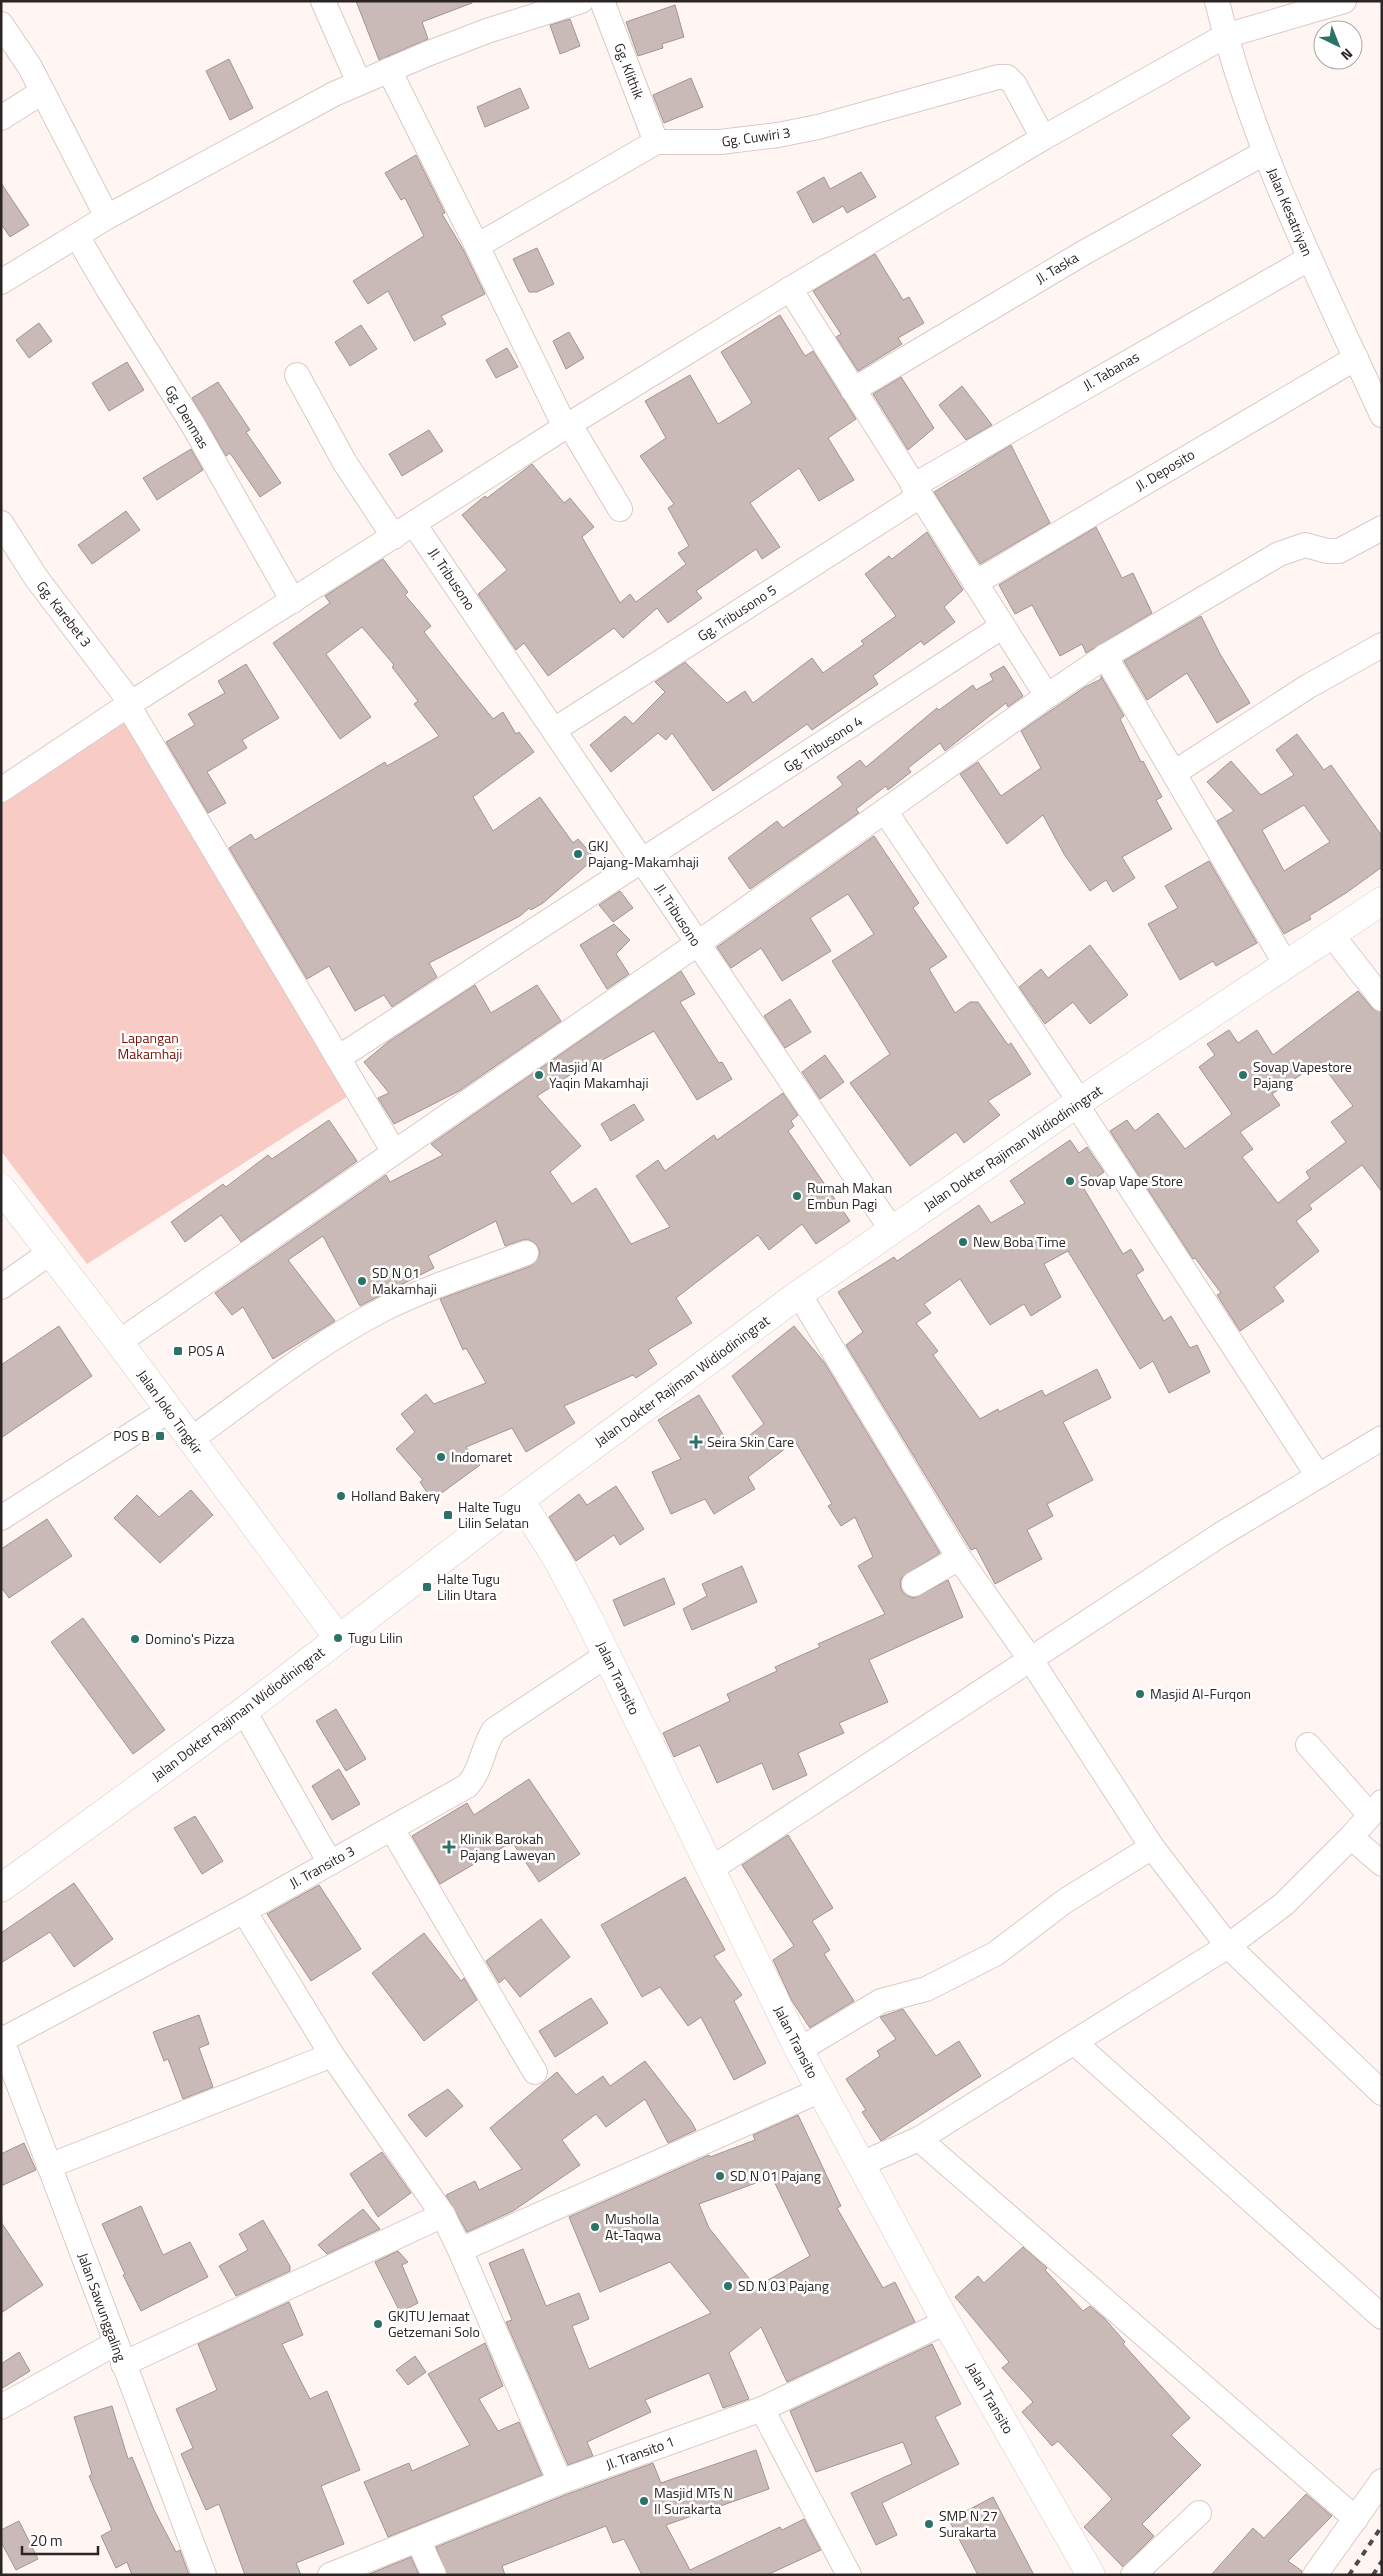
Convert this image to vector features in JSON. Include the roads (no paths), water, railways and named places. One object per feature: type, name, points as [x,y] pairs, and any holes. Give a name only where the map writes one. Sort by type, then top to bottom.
[{"type":"main road","name":"Jalan Dokter Rajiman Widiodiningrat","points":[[1,1888],[244,1711],[520,1500],[799,1294],[1078,1103],[1382,901]]},
{"type":"main road","name":"Jalan Joko Tingkir","points":[[1,1188],[119,1342],[168,1411],[338,1638]]},
{"type":"main road","name":"Jalan Transito","points":[[520,1500],[570,1582],[799,2050],[946,2322],[1091,2575]]},
{"type":"street","points":[[323,1],[358,83]]},
{"type":"street","points":[[1,282],[107,217],[334,94],[487,31],[581,1]]},
{"type":"street","name":"Gg. Klithik","points":[[602,1],[656,142]]},
{"type":"street","name":"Jalan Kesatriyan","points":[[1217,1],[1240,86],[1264,153],[1382,415]]},
{"type":"street","points":[[1,790],[129,704],[568,426],[790,289],[1043,138],[1225,36],[1344,1]]},
{"type":"street","points":[[1,24],[30,67],[107,217]]},
{"type":"street","points":[[389,70],[568,426],[620,510]]},
{"type":"street","name":"Gg. Cuwiri 3","points":[[656,142],[720,142],[778,135],[818,127],[1007,77],[1014,84],[1043,138]]},
{"type":"street","points":[[1,118],[42,92]]},
{"type":"street","points":[[472,236],[656,142]]},
{"type":"street","name":"Jl. Taska","points":[[853,390],[1085,252],[1264,153]]},
{"type":"street","name":"Gg. Denmas","points":[[77,236],[193,425],[293,601]]},
{"type":"street","name":"Jl. Tabanas","points":[[917,491],[1310,258]]},
{"type":"street","points":[[790,289],[1047,696]]},
{"type":"street","name":"Jl. Deposito","points":[[976,583],[1356,358]]},
{"type":"street","points":[[297,375],[325,430],[394,537]]},
{"type":"street","name":"Gg. Tribusono 5","points":[[554,730],[917,491]]},
{"type":"street","name":"Gg. Karebet 3","points":[[1,523],[36,578],[129,704],[394,1152]]},
{"type":"street","name":"Jl. Tribusono","points":[[414,524],[892,1230]]},
{"type":"street","points":[[119,1342],[697,944],[1105,656],[1290,549],[1305,545],[1327,551],[1339,551],[1382,528]]},
{"type":"street","name":"Gg. Tribusono 4","points":[[338,1058],[643,862],[1003,626]]},
{"type":"street","points":[[1174,773],[1307,687],[1382,645]]},
{"type":"street","points":[[1105,656],[1286,965]]},
{"type":"street","points":[[884,811],[1078,1103],[1318,1476]]},
{"type":"street","points":[[1332,935],[1382,999]]},
{"type":"street","points":[[1,1287],[51,1252]]},
{"type":"street","points":[[190,1440],[322,1347],[381,1311],[443,1284],[526,1253]]},
{"type":"street","points":[[799,1294],[959,1558],[1031,1660],[1152,1847],[1228,1946],[1382,2093]]},
{"type":"street","points":[[1,1518],[168,1411]]},
{"type":"street","points":[[711,1868],[1220,1535],[1382,1438]]},
{"type":"street","points":[[914,1584],[959,1558]]},
{"type":"street","name":"Jl. Transito 3","points":[[2,2039],[244,1911],[467,1786],[479,1769],[489,1738],[494,1730],[607,1655]]},
{"type":"street","points":[[244,1711],[330,1863]]},
{"type":"street","points":[[861,2164],[919,2140],[1228,1946],[1284,1904],[1352,1837],[1376,1809],[1308,1745]]},
{"type":"street","points":[[392,1829],[535,2072]]},
{"type":"street","points":[[1352,1837],[1382,1864]]},
{"type":"street","points":[[799,2050],[881,2001],[926,1989],[995,1954],[1065,1901],[1152,1847]]},
{"type":"street","points":[[244,1911],[332,2055],[443,2214],[560,2482]]},
{"type":"street","name":"Jalan Sawunggaling","points":[[2,2039],[9,2082],[49,2166],[204,2575]]},
{"type":"street","points":[[1075,2043],[1382,2317]]},
{"type":"street","points":[[49,2166],[332,2055]]},
{"type":"street","points":[[460,2250],[821,2090]]},
{"type":"street","points":[[919,2140],[1356,2518]]},
{"type":"street","points":[[1,2406],[119,2353],[443,2214]]},
{"type":"street","name":"Jl. Transito 1","points":[[330,2575],[560,2482],[762,2410],[946,2322]]},
{"type":"street","points":[[762,2410],[849,2575]]},
{"type":"street","points":[[1315,2575],[1382,2481]]},
{"type":"street","points":[[1133,2575],[1199,2513]]},
{"type":"street","points":[[418,2540],[434,2575]]},
{"type":"railway","points":[[1349,2575],[1382,2526]]},
{"type":"railway","points":[[1373,2575],[1382,2561]]},
{"type":"place","name":"GKJ Pajang-Makamhaji","points":[[578,854]]},
{"type":"place","name":"Masjid Al Yaqin Makamhaji","points":[[539,1075]]},
{"type":"place","name":"Sovap Vapestore Pajang","points":[[1243,1075]]},
{"type":"place","name":"Sovap Vape Store","points":[[1070,1181]]},
{"type":"place","name":"Rumah Makan Embun Pagi","points":[[797,1196]]},
{"type":"place","name":"New Boba Time","points":[[963,1242]]},
{"type":"place","name":"SD N 01 Makamhaji","points":[[362,1281]]},
{"type":"place","name":"POS A","points":[[178,1351]]},
{"type":"place","name":"POS B","points":[[160,1436]]},
{"type":"place","name":"Seira Skin Care","points":[[696,1442]]},
{"type":"place","name":"Indomaret","points":[[441,1457]]},
{"type":"place","name":"Holland Bakery","points":[[341,1496]]},
{"type":"place","name":"Halte Tugu Lilin Selatan","points":[[448,1515]]},
{"type":"place","name":"Halte Tugu Lilin Utara","points":[[427,1587]]},
{"type":"place","name":"Tugu Lilin","points":[[338,1638]]},
{"type":"place","name":"Domino's Pizza","points":[[135,1639]]},
{"type":"place","name":"Masjid Al-Furqon","points":[[1140,1694]]},
{"type":"place","name":"Klinik Barokah Pajang Laweyan","points":[[449,1847]]},
{"type":"place","name":"SD N 01 Pajang","points":[[720,2176]]},
{"type":"place","name":"Musholla At-Taqwa","points":[[595,2227]]},
{"type":"place","name":"SD N 03 Pajang","points":[[728,2286]]},
{"type":"place","name":"GKJTU Jemaat Getzemani Solo","points":[[378,2324]]},
{"type":"place","name":"Masjid MTs N II Surakarta","points":[[644,2501]]},
{"type":"place","name":"SMP N 27 Surakarta","points":[[929,2524]]},
{"type":"park label","name":"Lapangan Makamhaji","points":[[150,1046]]}]
